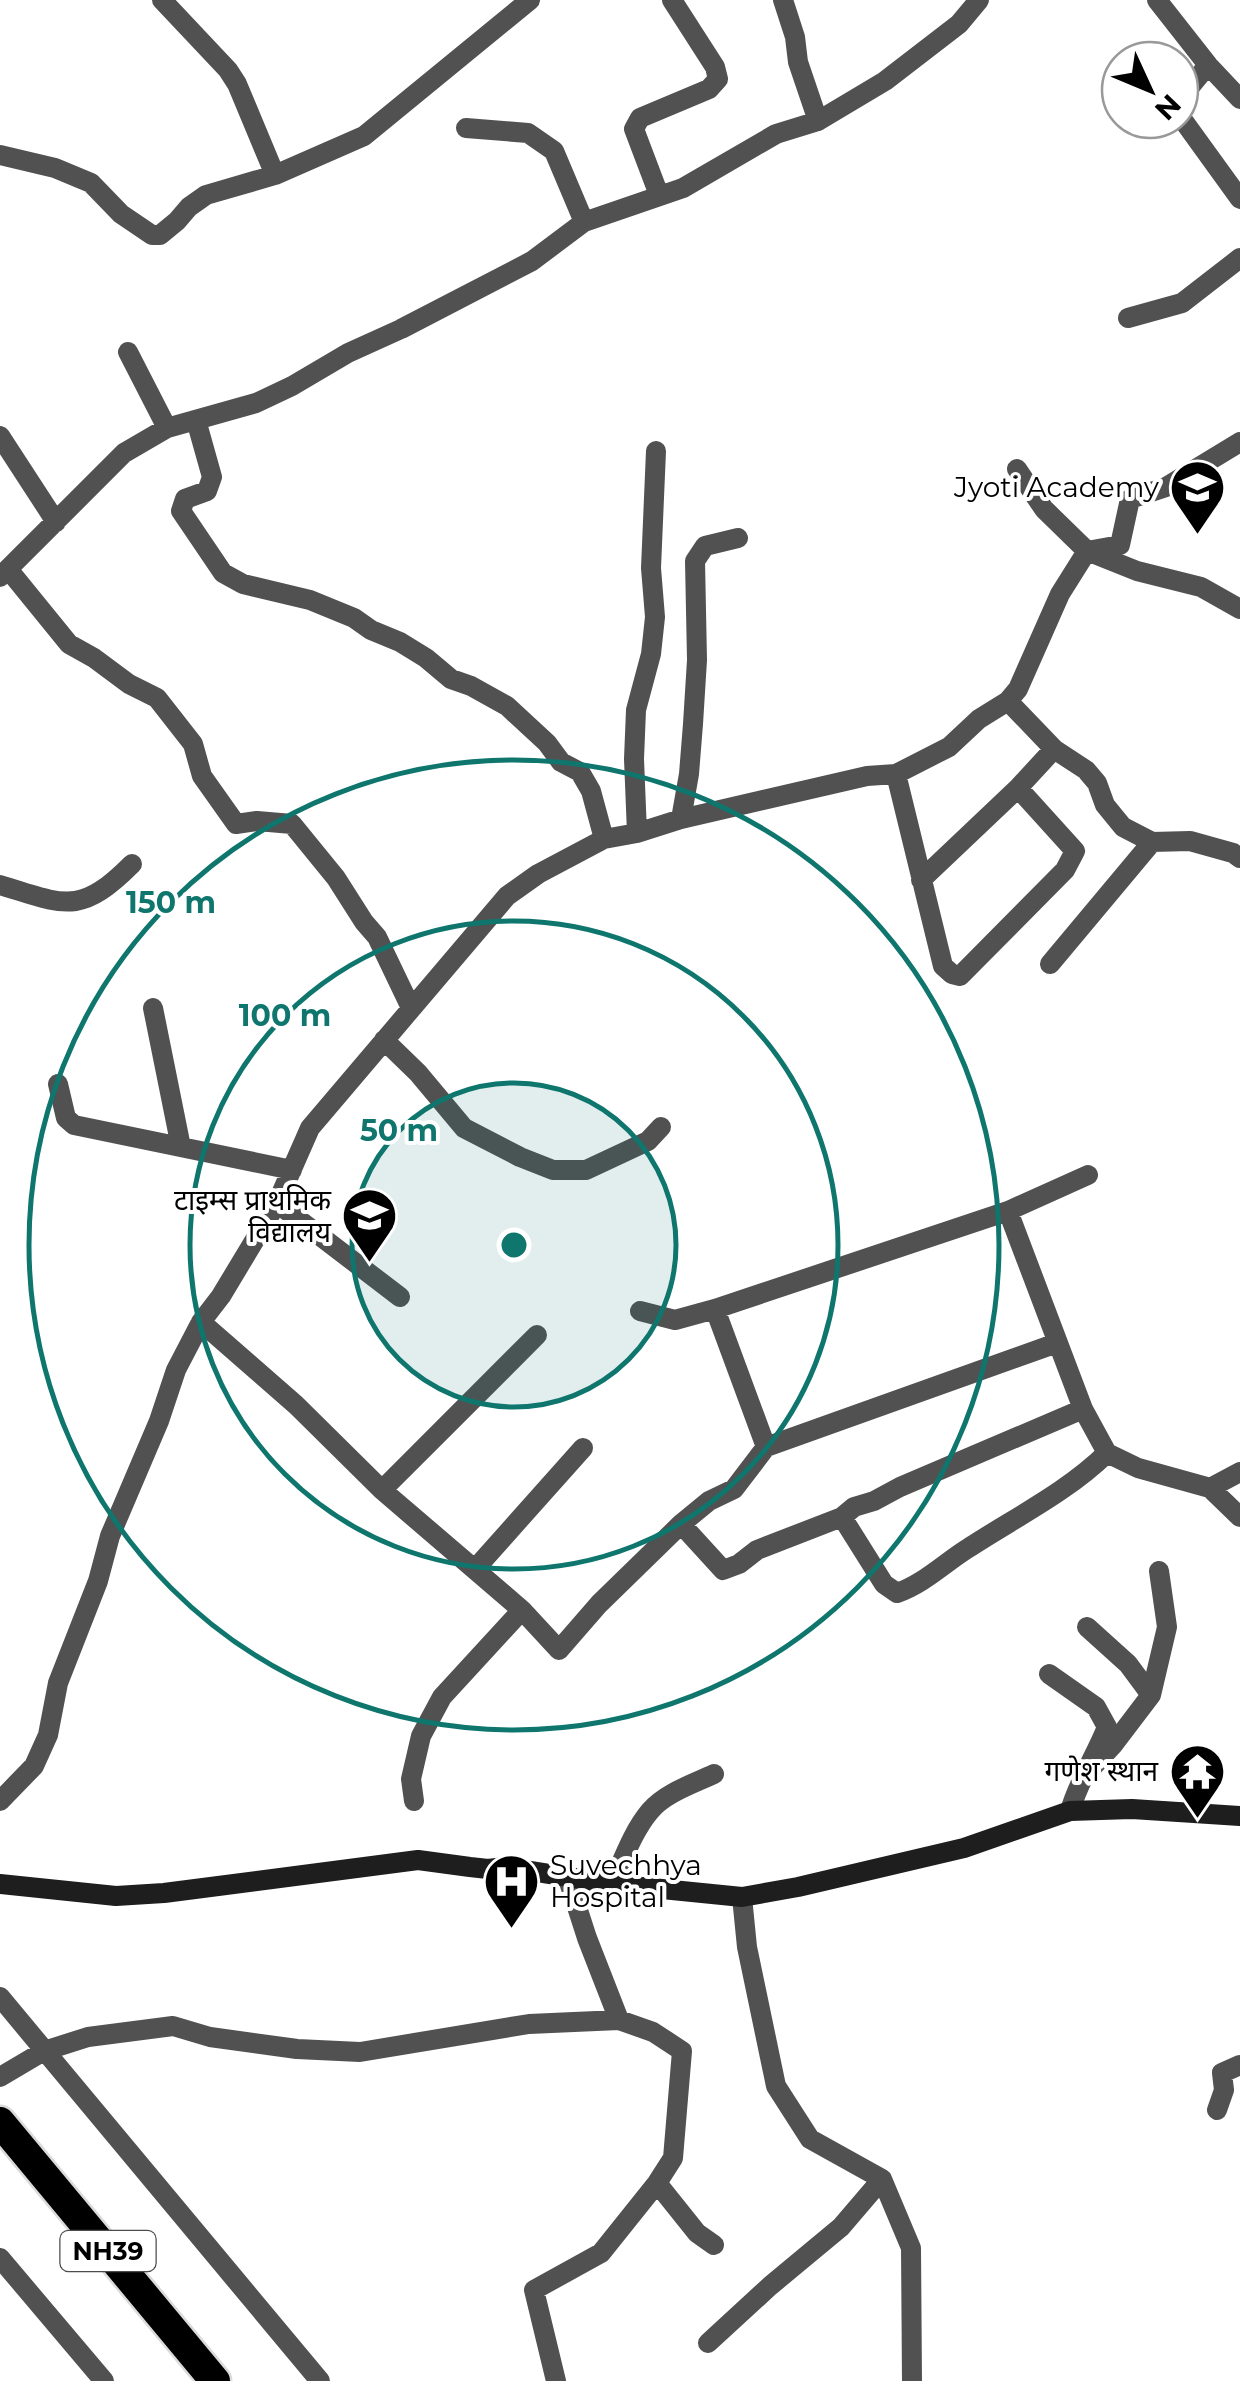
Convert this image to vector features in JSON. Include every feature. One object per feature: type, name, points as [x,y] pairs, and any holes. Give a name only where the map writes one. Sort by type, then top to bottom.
[{"type":"highway","name":"NH39","points":[[0,2122],[215,2381]]},
{"type":"main road","points":[[0,1884],[116,1896],[418,1860],[742,1897],[950,1852],[1070,1811],[1240,1816]]},
{"type":"street","points":[[162,0],[228,70],[275,175]]},
{"type":"street","points":[[0,154],[54,168],[91,183],[121,214],[152,235],[160,235],[206,195],[275,175],[364,136],[530,0]]},
{"type":"street","points":[[659,195],[634,128],[640,118],[709,89],[718,78],[715,67],[672,0]]},
{"type":"street","points":[[783,0],[818,121]]},
{"type":"street","points":[[411,1008],[377,937],[292,824],[236,824],[202,776],[193,744],[157,698],[69,644],[4,573],[124,453],[167,428],[256,403],[292,386],[348,353],[532,261],[584,222],[683,188],[776,134],[818,121],[885,81],[960,24],[980,0]]},
{"type":"street","points":[[1157,0],[1240,99]]},
{"type":"street","points":[[1200,74],[1208,65]]},
{"type":"street","points":[[466,128],[528,133],[554,152],[584,222]]},
{"type":"street","points":[[1197,140],[1240,199]]},
{"type":"street","points":[[1128,318],[1182,303],[1240,258]]},
{"type":"street","points":[[128,352],[167,428]]},
{"type":"street","points":[[196,420],[212,477],[208,491],[185,499],[181,510],[223,573],[243,584],[310,600],[354,618],[414,650],[451,678],[507,706],[547,742],[562,762],[580,772],[604,839]]},
{"type":"street","points":[[0,436],[56,522]]},
{"type":"street","points":[[0,1801],[34,1766],[48,1734],[58,1683],[98,1581],[110,1536],[159,1421],[176,1370],[201,1322],[277,1204],[310,1128],[507,896],[538,874],[604,839],[867,776],[896,774],[949,747],[1018,689],[1060,594],[1087,550],[1120,544],[1130,499],[1166,487],[1240,442]]},
{"type":"street","points":[[637,833],[636,710],[651,654],[655,617],[651,568],[656,451]]},
{"type":"street","points":[[1017,469],[1044,509],[1087,550],[1138,570],[1200,587],[1240,609]]},
{"type":"street","points":[[681,819],[693,724],[695,561],[705,546],[738,538]]},
{"type":"street","points":[[1008,701],[1054,749],[1086,770],[1105,805],[1123,827],[1152,842],[1190,841],[1240,858]]},
{"type":"street","points":[[921,880],[1054,749]]},
{"type":"street","points":[[896,774],[943,966],[960,976],[1065,870],[1075,851],[1018,788]]},
{"type":"street","points":[[1050,964],[1152,842]]},
{"type":"street","points":[[0,886],[58,903],[76,903],[113,883],[132,864]]},
{"type":"street","points":[[152,1008],[181,1147]]},
{"type":"street","points":[[384,1040],[464,1128],[553,1170],[586,1170],[648,1141],[661,1128]]},
{"type":"street","points":[[58,1084],[69,1123],[292,1170]]},
{"type":"street","points":[[640,1312],[674,1320],[715,1308],[1008,1211],[1088,1174]]},
{"type":"street","points":[[277,1204],[400,1298]]},
{"type":"street","points":[[1008,1211],[1083,1410],[1107,1453],[1138,1468],[1210,1488],[1240,1517]]},
{"type":"street","points":[[715,1308],[766,1447]]},
{"type":"street","points":[[201,1322],[296,1405],[382,1490],[522,1610],[559,1650],[681,1524],[709,1501],[734,1489],[766,1447],[1058,1343]]},
{"type":"street","points":[[382,1490],[537,1335]]},
{"type":"street","points":[[681,1524],[723,1570],[757,1550],[842,1517],[854,1507],[1083,1410]]},
{"type":"street","points":[[476,1568],[583,1448]]},
{"type":"street","points":[[842,1517],[884,1584],[896,1593],[926,1580],[964,1550],[1086,1473],[1107,1453]]},
{"type":"street","points":[[1210,1488],[1240,1472]]},
{"type":"street","points":[[1086,1774],[1151,1695],[1167,1628],[1159,1570]]},
{"type":"street","points":[[414,1801],[412,1779],[421,1736],[442,1697],[522,1610]]},
{"type":"street","points":[[1087,1626],[1128,1664],[1151,1695]]},
{"type":"street","points":[[1048,1674],[1096,1707],[1107,1727],[1070,1811]]},
{"type":"street","points":[[612,1884],[651,1810],[714,1774]]},
{"type":"street","points":[[567,1876],[620,2020]]},
{"type":"street","points":[[742,1897],[776,2086],[810,2138],[882,2180],[910,2248],[912,2381]]},
{"type":"street","points":[[0,1997],[320,2381]]},
{"type":"street","points":[[0,2076],[44,2051],[88,2037],[173,2026],[210,2037],[297,2049],[360,2052],[529,2024],[620,2020],[653,2032],[682,2050],[672,2158],[601,2253],[534,2290],[556,2381]]},
{"type":"street","points":[[1217,2110],[1224,2090],[1222,2073],[1240,2065]]},
{"type":"street","points":[[708,2343],[841,2227],[882,2180]]},
{"type":"street","points":[[657,2183],[697,2233],[714,2245]]},
{"type":"street","points":[[2,2264],[104,2381]]},
{"type":"place","name":"Jyoti Academy","points":[[1198,536]]},
{"type":"place","name":"टाइम्स प्राथमिक विद्यालय","points":[[370,1265]]},
{"type":"place","name":"गणेश स्थान","points":[[1197,1820]]},
{"type":"place","name":"Suvechhya Hospital","points":[[511,1930]]}]
